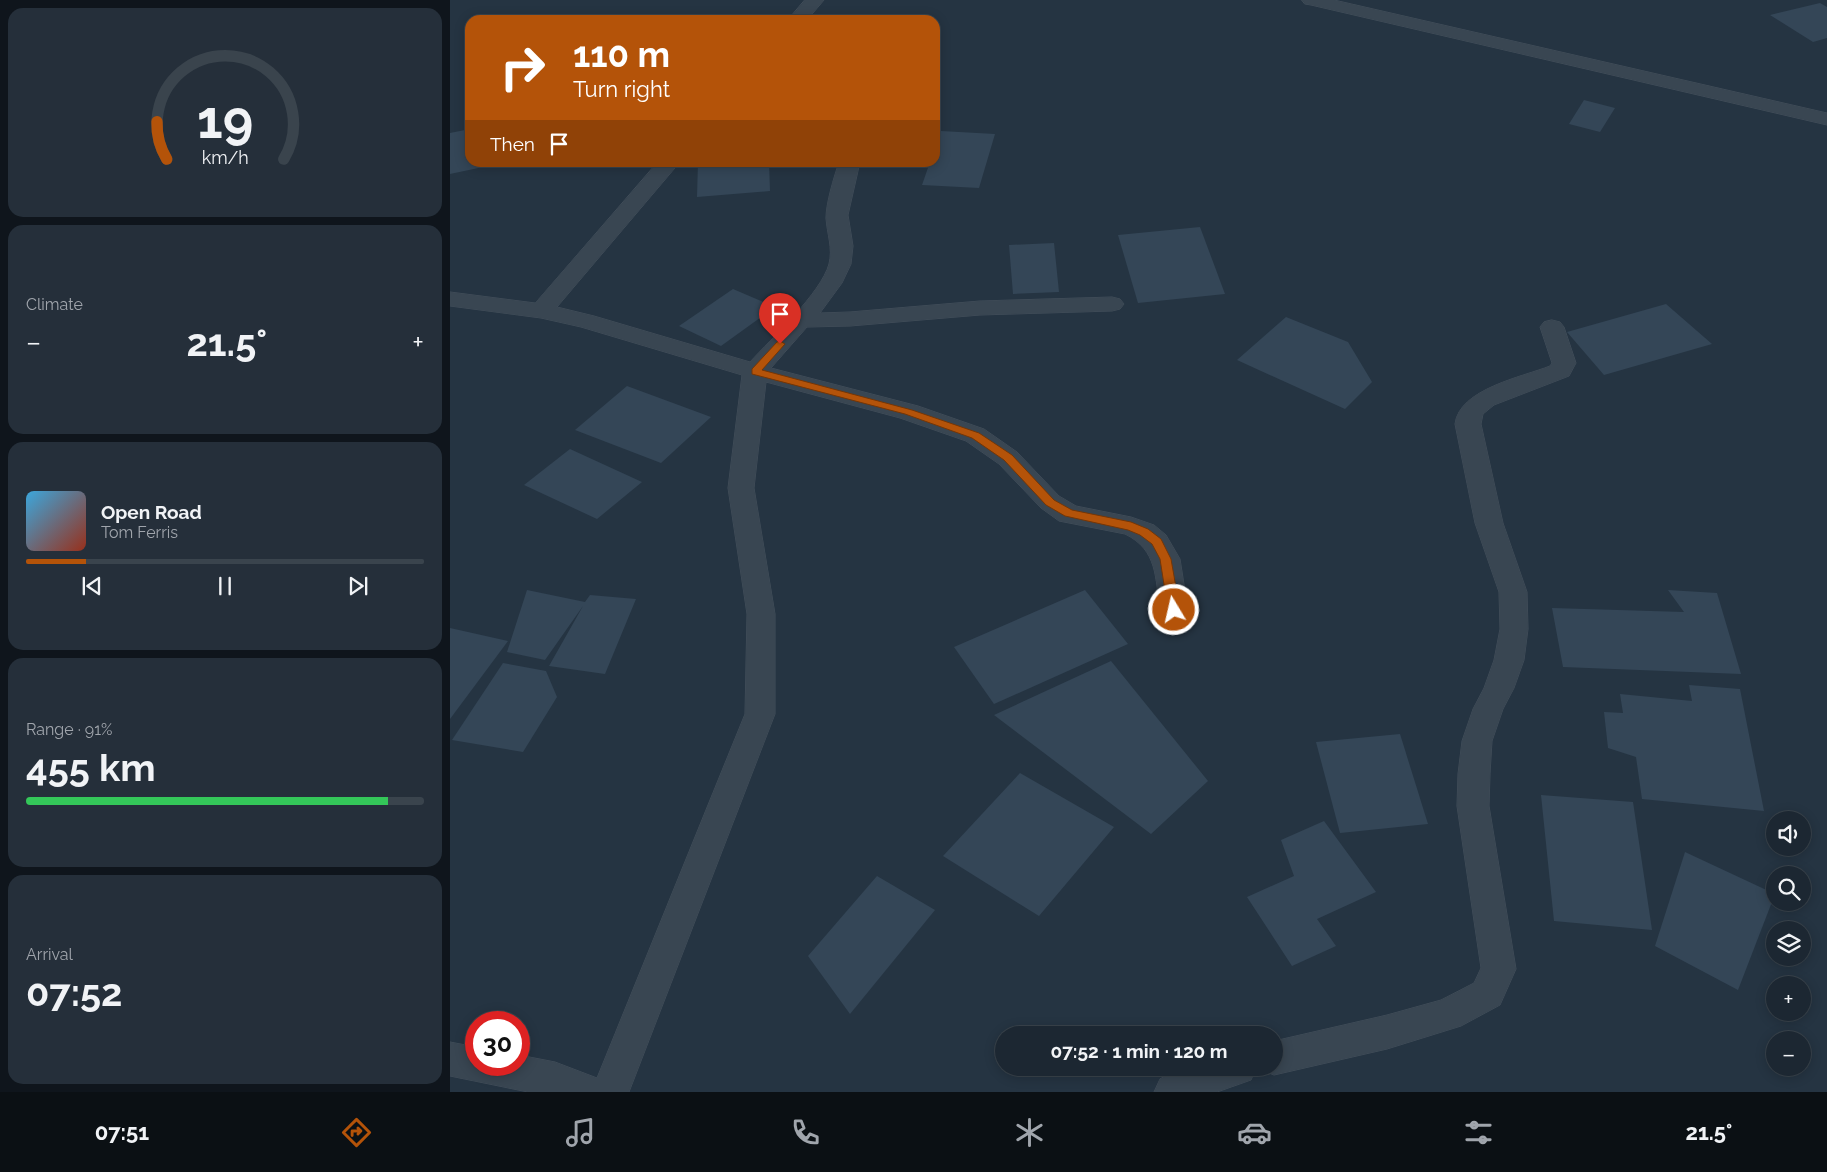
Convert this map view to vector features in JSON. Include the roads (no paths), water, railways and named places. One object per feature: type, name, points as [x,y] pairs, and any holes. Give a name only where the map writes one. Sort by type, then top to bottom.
[{"type":"street","points":[[802,15],[815,0]]},
{"type":"street","points":[[1311,0],[1827,119]]},
{"type":"street","points":[[540,311],[666,167]]},
{"type":"street","points":[[610,1092],[760,714],[761,614],[741,488],[755,371],[801,320],[831,282],[840,264],[842,246],[837,215],[848,167]]},
{"type":"street","points":[[450,299],[540,311],[586,321],[755,371],[909,412],[975,435],[1008,458],[1050,502],[1069,514],[1131,526],[1144,532],[1156,542],[1166,559],[1174,610]]},
{"type":"street","points":[[801,320],[850,319],[980,308],[1112,304]]},
{"type":"street","points":[[1283,1056],[1387,1032],[1448,1014],[1487,994],[1499,969],[1473,806],[1474,774],[1477,741],[1488,709],[1499,688],[1509,660],[1514,629],[1513,592],[1489,524],[1468,430],[1468,418],[1474,406],[1485,398],[1560,371],[1564,363],[1552,327]]},
{"type":"street","points":[[450,1059],[465,1062]]},
{"type":"street","points":[[530,1075],[555,1080],[588,1092]]},
{"type":"street","points":[[1173,1092],[1193,1082],[1212,1076]]}]
